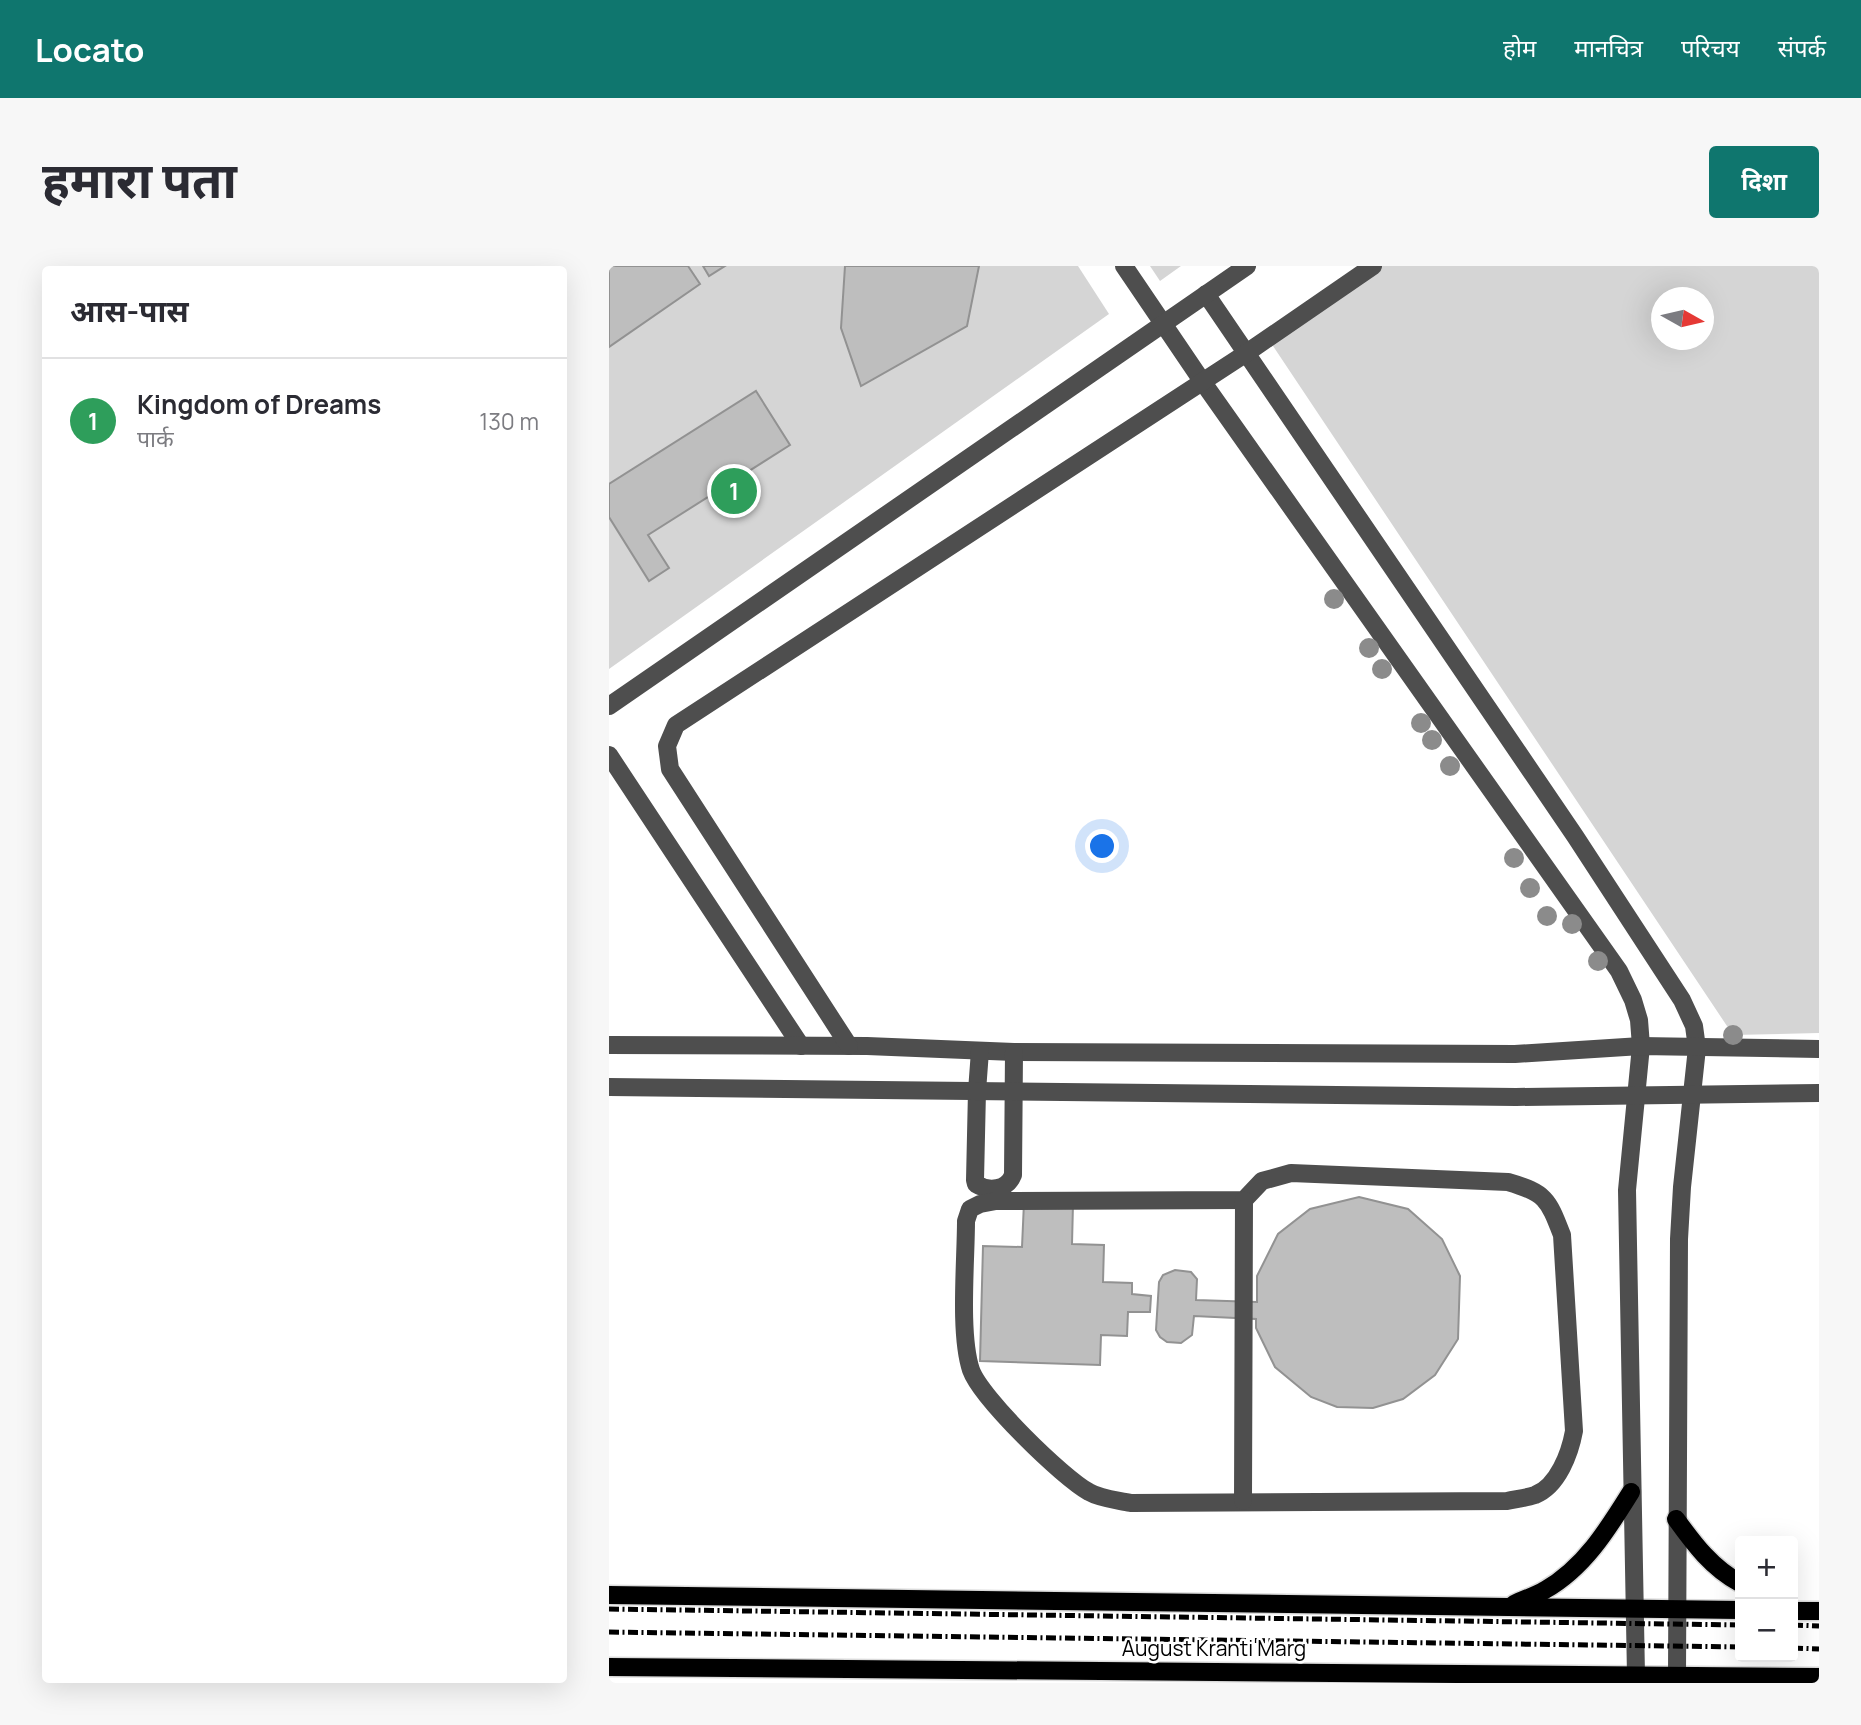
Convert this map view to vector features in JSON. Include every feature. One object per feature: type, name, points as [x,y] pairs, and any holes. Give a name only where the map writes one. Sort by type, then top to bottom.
[{"type":"main road","points":[[1508,1607],[1545,1590],[1566,1575],[1601,1540],[1631,1492]]},
{"type":"main road","points":[[1676,1519],[1698,1550],[1735,1580]]},
{"type":"main road","points":[[609,1595],[1735,1610]]},
{"type":"main road","points":[[1798,1605],[1818,1611]]},
{"type":"main road","points":[[1798,1611],[1818,1611]]},
{"type":"main road","name":"August Kranti Marg","points":[[609,1667],[1418,1678],[1636,1675],[1819,1677]]},
{"type":"street","points":[[1124,266],[1202,381],[1619,971],[1633,1000],[1639,1020],[1641,1046],[1627,1190],[1636,1675]]},
{"type":"street","points":[[609,706],[1247,266]]},
{"type":"street","points":[[849,1046],[670,769],[667,746],[676,725],[1245,354],[1373,266]]},
{"type":"street","points":[[1206,294],[1575,836],[1682,1000],[1694,1026],[1697,1048],[1679,1239],[1677,1676]]},
{"type":"street","points":[[609,755],[801,1046]]},
{"type":"street","points":[[609,1045],[849,1046],[1014,1052],[1515,1054],[1641,1046],[1819,1049]]},
{"type":"street","points":[[980,1051],[976,1184],[984,1189],[996,1195],[1244,1200]]},
{"type":"street","points":[[1014,1052],[1013,1175],[1009,1183],[996,1195],[970,1209],[966,1221],[965,1339],[971,1371],[986,1395],[1066,1477],[1092,1494],[1131,1503],[1243,1500],[1507,1501],[1537,1494],[1556,1476],[1569,1455],[1574,1430],[1562,1236],[1552,1209],[1535,1190],[1508,1182],[1291,1173],[1262,1181],[1244,1200],[1243,1500]]},
{"type":"street","points":[[609,1087],[1636,1096],[1819,1094]]},
{"type":"shaded area","points":[[609,266],[1078,266],[1109,314],[609,669]]},
{"type":"shaded area","points":[[1150,266],[1181,266],[1160,281]]},
{"type":"shaded area","points":[[1370,266],[1819,266],[1819,1033],[1733,1035],[1267,337]]},
{"type":"building","points":[[609,266],[688,266],[700,284],[609,347]]},
{"type":"building","points":[[703,266],[725,266],[709,276]]},
{"type":"building","points":[[845,266],[979,266],[967,326],[861,386],[841,328]]},
{"type":"building","points":[[756,391],[790,445],[648,535],[669,568],[649,581],[609,517],[609,484]]},
{"type":"building","points":[[1359,1197],[1408,1209],[1442,1239],[1460,1276],[1458,1339],[1435,1375],[1403,1399],[1373,1408],[1337,1407],[1311,1397],[1275,1367],[1256,1328],[1256,1319],[1194,1316],[1192,1335],[1181,1343],[1167,1342],[1160,1337],[1156,1330],[1159,1282],[1163,1275],[1175,1270],[1191,1272],[1197,1279],[1196,1300],[1257,1302],[1257,1276],[1278,1234],[1310,1209]]},
{"type":"building","points":[[1024,1202],[1073,1204],[1072,1244],[1104,1245],[1103,1282],[1132,1283],[1132,1294],[1151,1296],[1150,1312],[1128,1312],[1127,1336],[1101,1335],[1100,1365],[980,1361],[983,1246],[1022,1247]]},
{"type":"railway","points":[[609,1609],[1735,1625]]},
{"type":"railway","points":[[1798,1625],[1819,1626]]},
{"type":"railway","points":[[609,1632],[1735,1647]]},
{"type":"railway","points":[[1798,1648],[1819,1649]]},
{"type":"place","name":"Kingdom of Dreams","points":[[734,491]]}]
